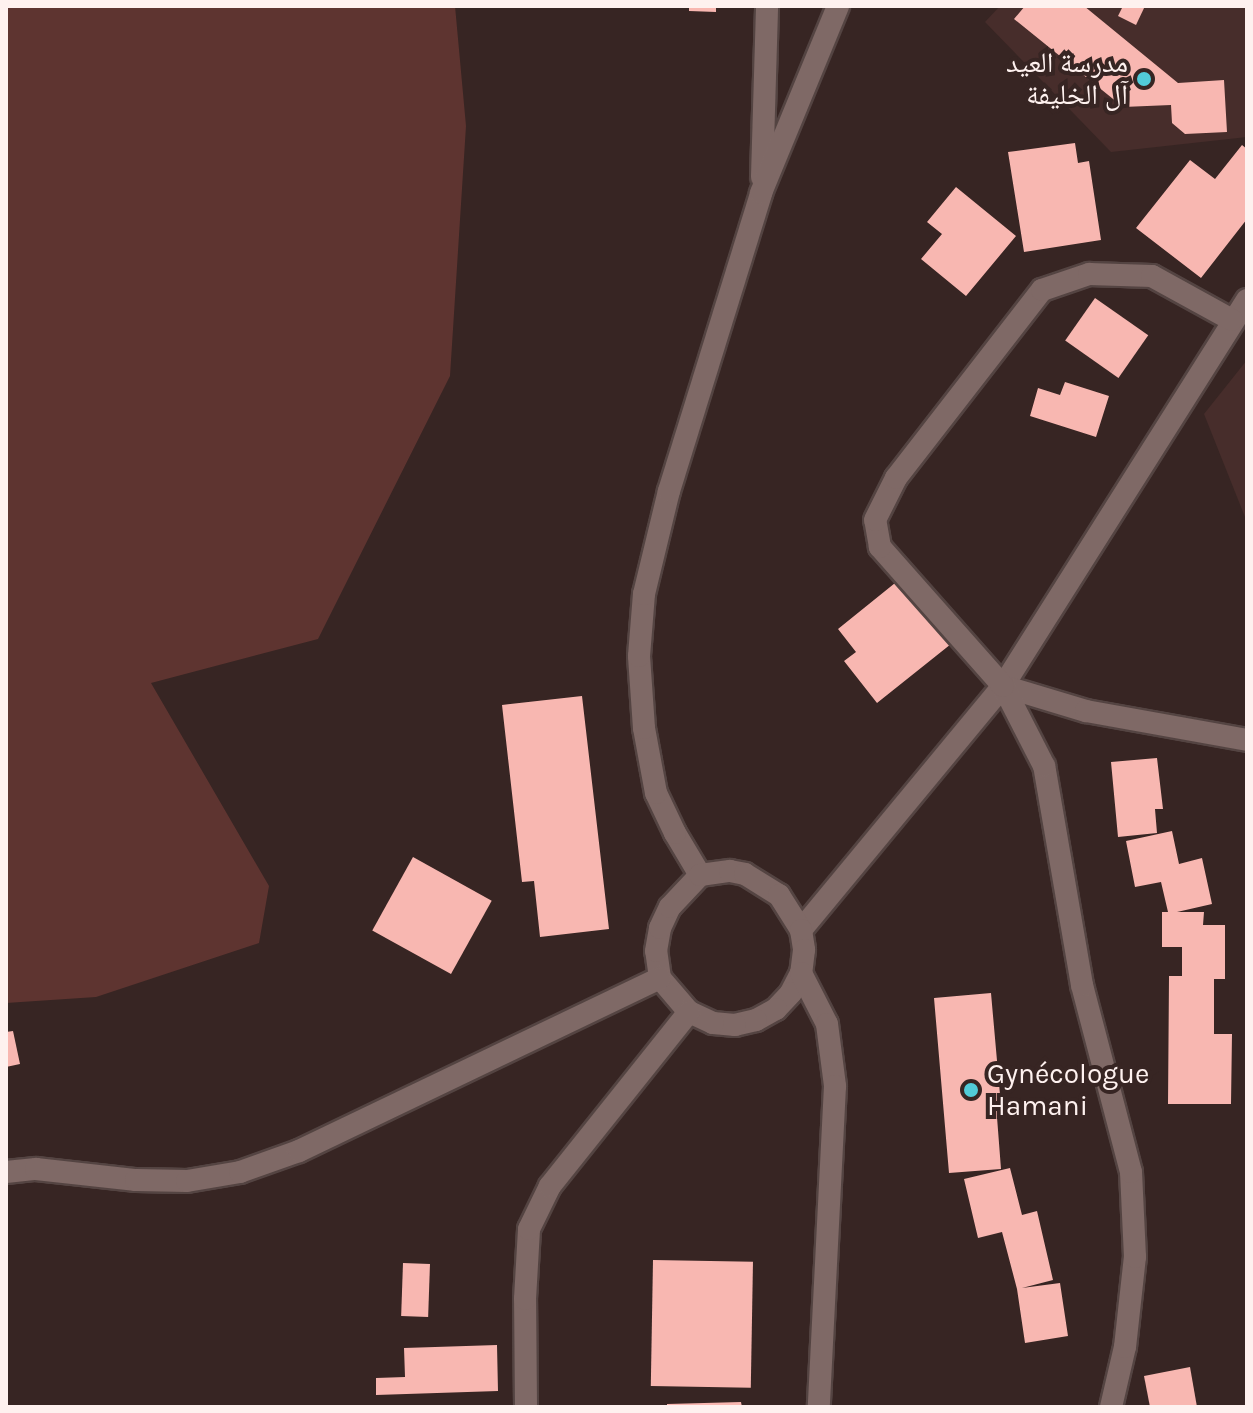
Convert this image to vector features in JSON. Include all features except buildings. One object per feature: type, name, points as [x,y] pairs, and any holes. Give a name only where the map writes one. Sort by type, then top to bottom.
[{"type":"street","points":[[761,193],[767,6]]},
{"type":"street","points":[[700,875],[656,793],[644,728],[639,656],[644,594],[669,491],[761,193],[838,6]]},
{"type":"street","points":[[1111,1407],[1125,1347],[1135,1257],[1131,1172],[1082,985],[1044,766],[1003,686],[880,547],[875,520],[896,478],[1042,290],[1089,274],[1152,276],[1232,320]]},
{"type":"street","points":[[801,930],[1003,686],[1247,300]]},
{"type":"street","points":[[1003,686],[1086,711],[1247,740]]},
{"type":"street","points":[[720,871],[745,874],[779,895],[792,911],[801,930],[804,950],[801,973],[791,993],[776,1009],[756,1020],[735,1025],[713,1023],[689,1012],[660,978],[656,951],[660,928],[670,907],[700,875],[720,871]]},
{"type":"street","points":[[801,973],[827,1024],[835,1086],[819,1407]]},
{"type":"street","points":[[6,1172],[36,1169],[136,1180],[187,1181],[240,1172],[299,1151],[660,978]]},
{"type":"street","points":[[526,1407],[525,1299],[529,1229],[550,1186],[689,1012]]},
{"type":"shaded area","points":[[6,6],[455,6],[466,126],[450,376],[318,639],[151,683],[269,886],[259,943],[96,997],[6,1003]]},
{"type":"shaded area","name":"مدرسة العيد آل الخليفة","points":[[1000,6],[1247,6],[1247,137],[1111,152],[985,22]]},
{"type":"shaded area","points":[[1247,360],[1247,522],[1204,414]]},
{"type":"place","name":"مدرسة العيد آل الخليفة","points":[[1144,79]]},
{"type":"place","name":"Gynécologue Hamani","points":[[971,1090]]}]
